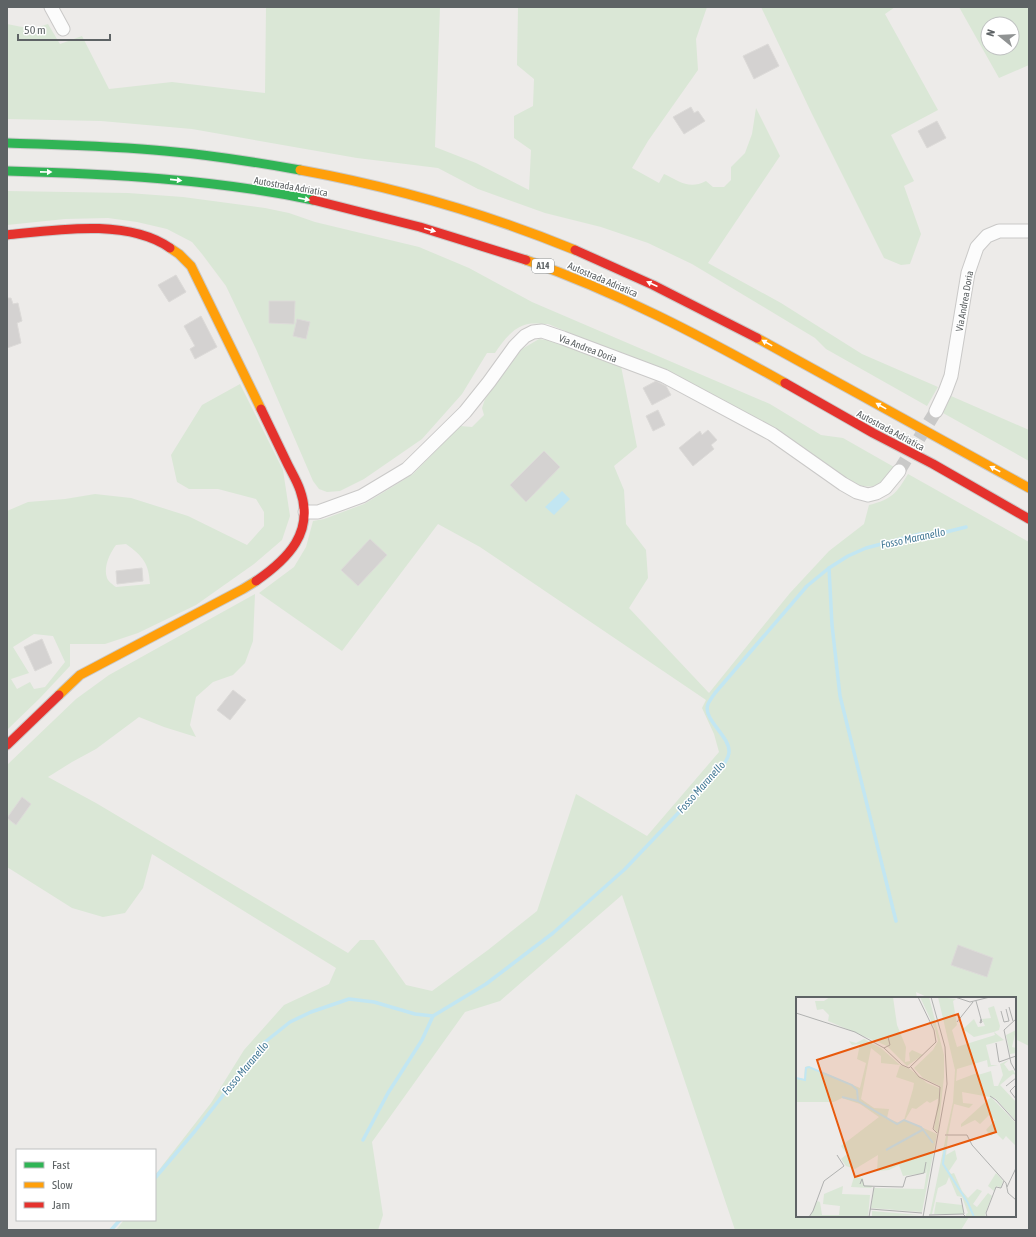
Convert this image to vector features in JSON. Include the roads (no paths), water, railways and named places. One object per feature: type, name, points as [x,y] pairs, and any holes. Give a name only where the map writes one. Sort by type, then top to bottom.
[{"type":"main road","name":"Autostrada Adriatica","points":[[7,143],[85,145],[167,151],[284,167],[346,178],[473,213],[539,236],[598,259],[662,288],[736,326],[1029,488]]},
{"type":"main road","name":"Autostrada Adriatica","points":[[7,171],[133,176],[233,186],[343,207],[459,238],[522,259],[588,284],[663,318],[769,374],[1029,519]]},
{"type":"main road","points":[[7,235],[71,229],[126,231],[147,237],[166,245],[179,254],[191,266],[212,307],[300,490],[305,512],[304,523],[293,549],[285,559],[267,574],[237,592],[80,675],[7,745]]},
{"type":"street","points":[[51,7],[63,28]]},
{"type":"street","name":"Via Andrea Doria","points":[[936,411],[951,376],[968,273],[977,247],[987,236],[999,231],[1029,231]]},
{"type":"street","name":"Via Andrea Doria","points":[[305,512],[318,512],[362,496],[407,469],[466,412],[514,346],[525,336],[533,332],[542,331],[664,376],[772,434],[843,484],[857,492],[868,495],[876,493],[884,488],[899,471]]},
{"type":"water","points":[[562,491],[570,499],[554,515],[545,507]]},
{"type":"waterway","name":"Fosso Maranello","points":[[363,1140],[388,1093],[422,1040],[433,1016],[486,984],[553,933],[625,869],[723,766],[728,758],[728,746],[709,716],[707,710],[708,704],[715,693],[807,586],[829,568],[848,556],[866,548],[920,534],[946,532],[966,527]]},
{"type":"waterway","points":[[829,568],[832,625],[840,696],[896,921]]},
{"type":"waterway","name":"Fosso Maranello","points":[[156,1177],[195,1131],[265,1042],[290,1022],[311,1012],[349,999],[374,1002],[415,1014],[433,1016]]},
{"type":"waterway","name":"Fosso Maranello","points":[[111,1230],[119,1221]]},
{"type":"tunnel","points":[[899,471],[936,411]]}]
